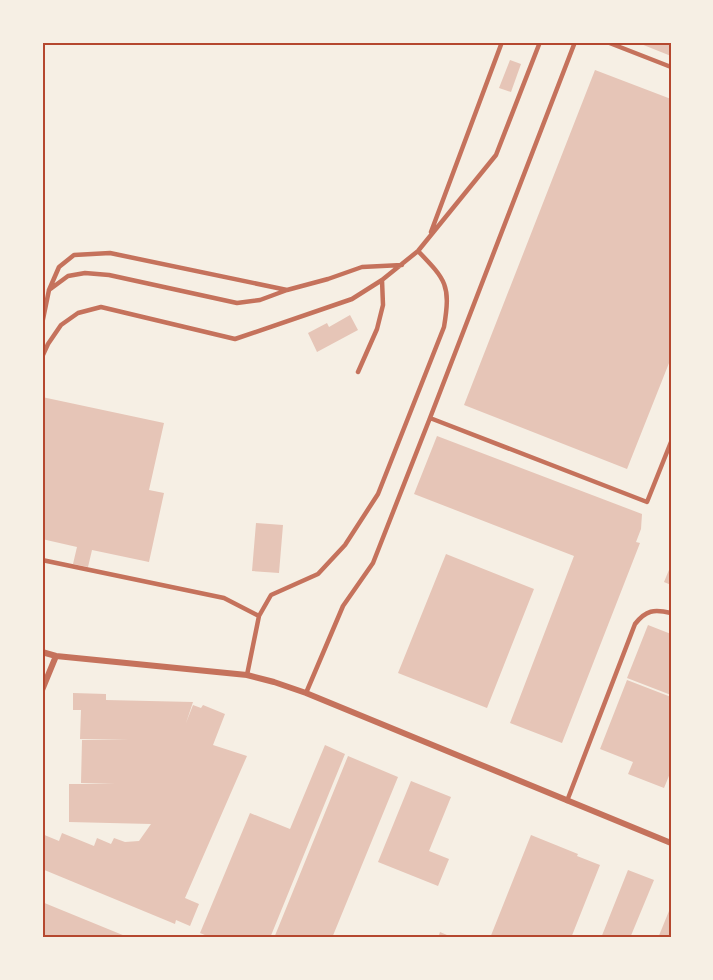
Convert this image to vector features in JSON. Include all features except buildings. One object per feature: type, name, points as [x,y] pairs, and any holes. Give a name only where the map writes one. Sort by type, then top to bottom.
[{"type":"street","points":[[42,652],[56,656],[247,675],[274,682],[306,693],[671,843]]},
{"type":"street","points":[[42,690],[56,656]]},
{"type":"lane","points":[[429,237],[502,42]]},
{"type":"lane","points":[[42,357],[61,325],[78,313],[101,307],[235,339],[351,298],[382,280],[418,251],[496,155],[540,42]]},
{"type":"lane","points":[[306,693],[343,606],[373,563],[575,42]]},
{"type":"lane","points":[[607,42],[671,67]]},
{"type":"lane","points":[[247,675],[259,616],[271,595],[318,574],[345,545],[378,494],[444,327],[447,290],[444,281],[418,251]]},
{"type":"lane","points":[[42,324],[49,290],[59,267],[74,255],[110,253],[287,290]]},
{"type":"lane","points":[[49,290],[68,276],[85,273],[109,274],[237,303],[260,300],[362,267],[402,265]]},
{"type":"lane","points":[[358,372],[377,329],[382,305],[382,280]]},
{"type":"lane","points":[[430,418],[647,502],[671,442]]},
{"type":"lane","points":[[42,560],[224,598],[259,616]]},
{"type":"lane","points":[[567,801],[635,624],[642,615],[651,611],[660,610],[671,613]]}]
